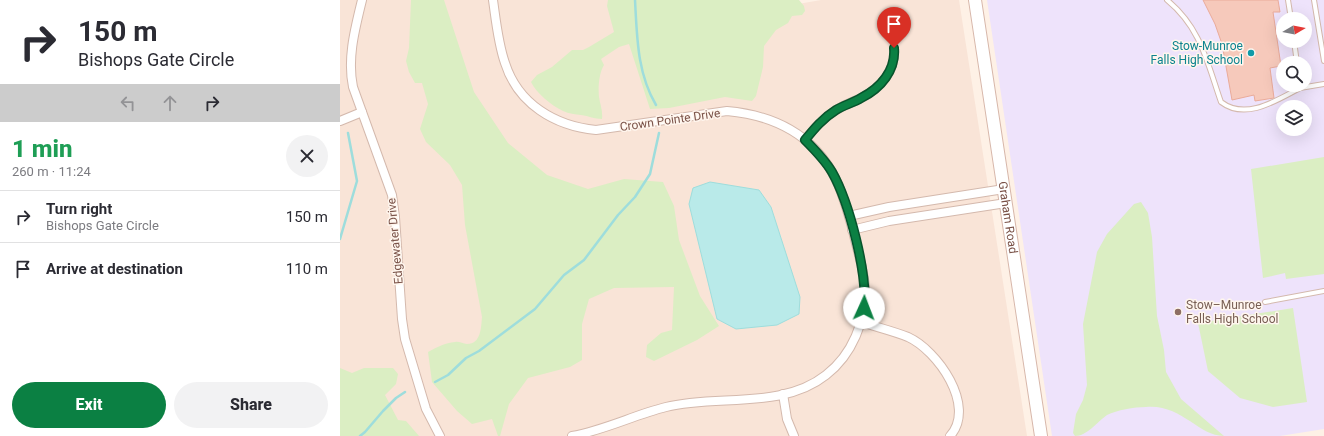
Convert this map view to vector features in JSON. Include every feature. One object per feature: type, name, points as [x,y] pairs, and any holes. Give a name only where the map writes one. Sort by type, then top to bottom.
[{"type":"main road","name":"Graham Road","points":[[975,0],[1041,436]]},
{"type":"street","name":"Edgewater Drive","points":[[362,0],[350,59],[350,73],[393,201],[402,319],[405,339],[426,409],[440,436]]},
{"type":"street","name":"Crown Pointe Drive","points":[[492,0],[504,62],[512,80],[530,103],[543,113],[559,122],[578,128],[596,130],[709,113],[741,112],[783,125],[805,140],[832,172],[843,196],[865,288],[861,322],[846,353],[830,371],[802,389],[783,394],[667,407],[597,431],[572,436]]},
{"type":"street","points":[[805,140],[825,118],[841,107],[866,96],[882,82],[893,67],[894,48]]},
{"type":"street","points":[[340,121],[362,112]]},
{"type":"street","points":[[849,216],[904,205],[1004,189]]},
{"type":"street","points":[[953,198],[955,211]]},
{"type":"street","points":[[852,230],[907,218],[1006,203]]},
{"type":"street","points":[[904,205],[907,218]]},
{"type":"street","points":[[861,322],[909,338],[925,350],[945,371],[953,387],[959,410],[957,425],[950,436]]},
{"type":"street","points":[[783,394],[787,419],[794,436]]},
{"type":"lane","points":[[1167,0],[1181,12],[1197,35],[1221,102],[1228,108],[1235,110],[1247,109],[1275,103],[1291,92]]},
{"type":"lane","points":[[1288,0],[1290,12]]},
{"type":"lane","points":[[1314,0],[1324,61]]},
{"type":"lane","points":[[1312,85],[1324,84]]},
{"type":"lane","points":[[1265,302],[1324,291]]},
{"type":"shaded area","points":[[340,0],[624,0],[630,33],[821,0],[959,0],[1027,436],[340,436]]},
{"type":"shaded area","name":"Stow–Munroe Falls High School","points":[[987,0],[1324,0],[1324,429],[1280,436],[1052,436]]},
{"type":"green space","points":[[411,0],[444,0],[474,92],[508,143],[547,175],[588,189],[624,179],[663,182],[674,206],[679,240],[700,296],[719,326],[697,340],[654,361],[646,357],[647,345],[661,333],[672,330],[674,287],[614,288],[589,299],[582,324],[582,360],[570,367],[528,378],[509,404],[500,436],[498,436],[492,419],[472,424],[457,411],[432,382],[428,352],[448,343],[472,343],[478,338],[482,317],[465,225],[462,185],[450,165],[426,142],[420,129],[428,104],[422,83],[415,83],[409,72],[406,61],[409,48]]},
{"type":"green space","points":[[608,0],[799,0],[804,6],[805,11],[802,15],[792,16],[788,23],[776,30],[764,46],[763,67],[756,96],[752,101],[725,97],[669,108],[650,109],[629,44],[619,47],[601,59],[604,65],[600,76],[599,89],[602,119],[565,112],[545,99],[531,82],[537,75],[552,67],[572,50],[583,50],[614,32],[607,6]]},
{"type":"green space","points":[[1324,157],[1324,274],[1286,279],[1285,273],[1263,278],[1251,169]]},
{"type":"green space","points":[[1141,202],[1148,213],[1152,237],[1157,316],[1164,350],[1166,372],[1181,399],[1224,436],[1215,435],[1206,431],[1180,415],[1159,407],[1126,409],[1111,413],[1084,434],[1075,436],[1073,433],[1076,414],[1083,400],[1087,385],[1083,324],[1097,252],[1107,234],[1134,204]]},
{"type":"green space","points":[[1293,308],[1307,402],[1273,407],[1240,398],[1208,371],[1198,323]]},
{"type":"green space","points":[[340,368],[352,373],[364,368],[393,368],[398,374],[396,384],[385,395],[398,420],[406,421],[419,436],[340,436]]},
{"type":"water","points":[[710,182],[759,190],[771,207],[800,297],[799,314],[777,325],[736,329],[717,319],[689,204],[693,188]]},
{"type":"building","name":"Stow-Munroe Falls High School","points":[[1203,0],[1278,0],[1280,12],[1273,12],[1276,32],[1276,48],[1278,48],[1280,56],[1276,56],[1276,67],[1270,68],[1274,98],[1255,101],[1254,95],[1232,100],[1222,44],[1215,24]]},
{"type":"waterway","points":[[635,0],[639,54],[645,80],[656,105]]},
{"type":"waterway","points":[[340,239],[357,181],[348,133]]},
{"type":"waterway","points":[[435,382],[448,375],[466,358],[479,351],[535,309],[564,275],[584,260],[618,215],[635,197],[650,174],[659,133]]},
{"type":"waterway","points":[[360,436],[396,398],[405,392]]},
{"type":"place","name":"Stow-Munroe Falls High School","points":[[1251,53]]},
{"type":"place","name":"Stow–Munroe Falls High School","points":[[1178,312]]},
{"type":"route","points":[[864,308],[865,288],[862,269],[843,196],[826,162],[805,140],[815,127],[835,110],[861,99],[882,82],[893,67],[895,55],[894,48]]}]
